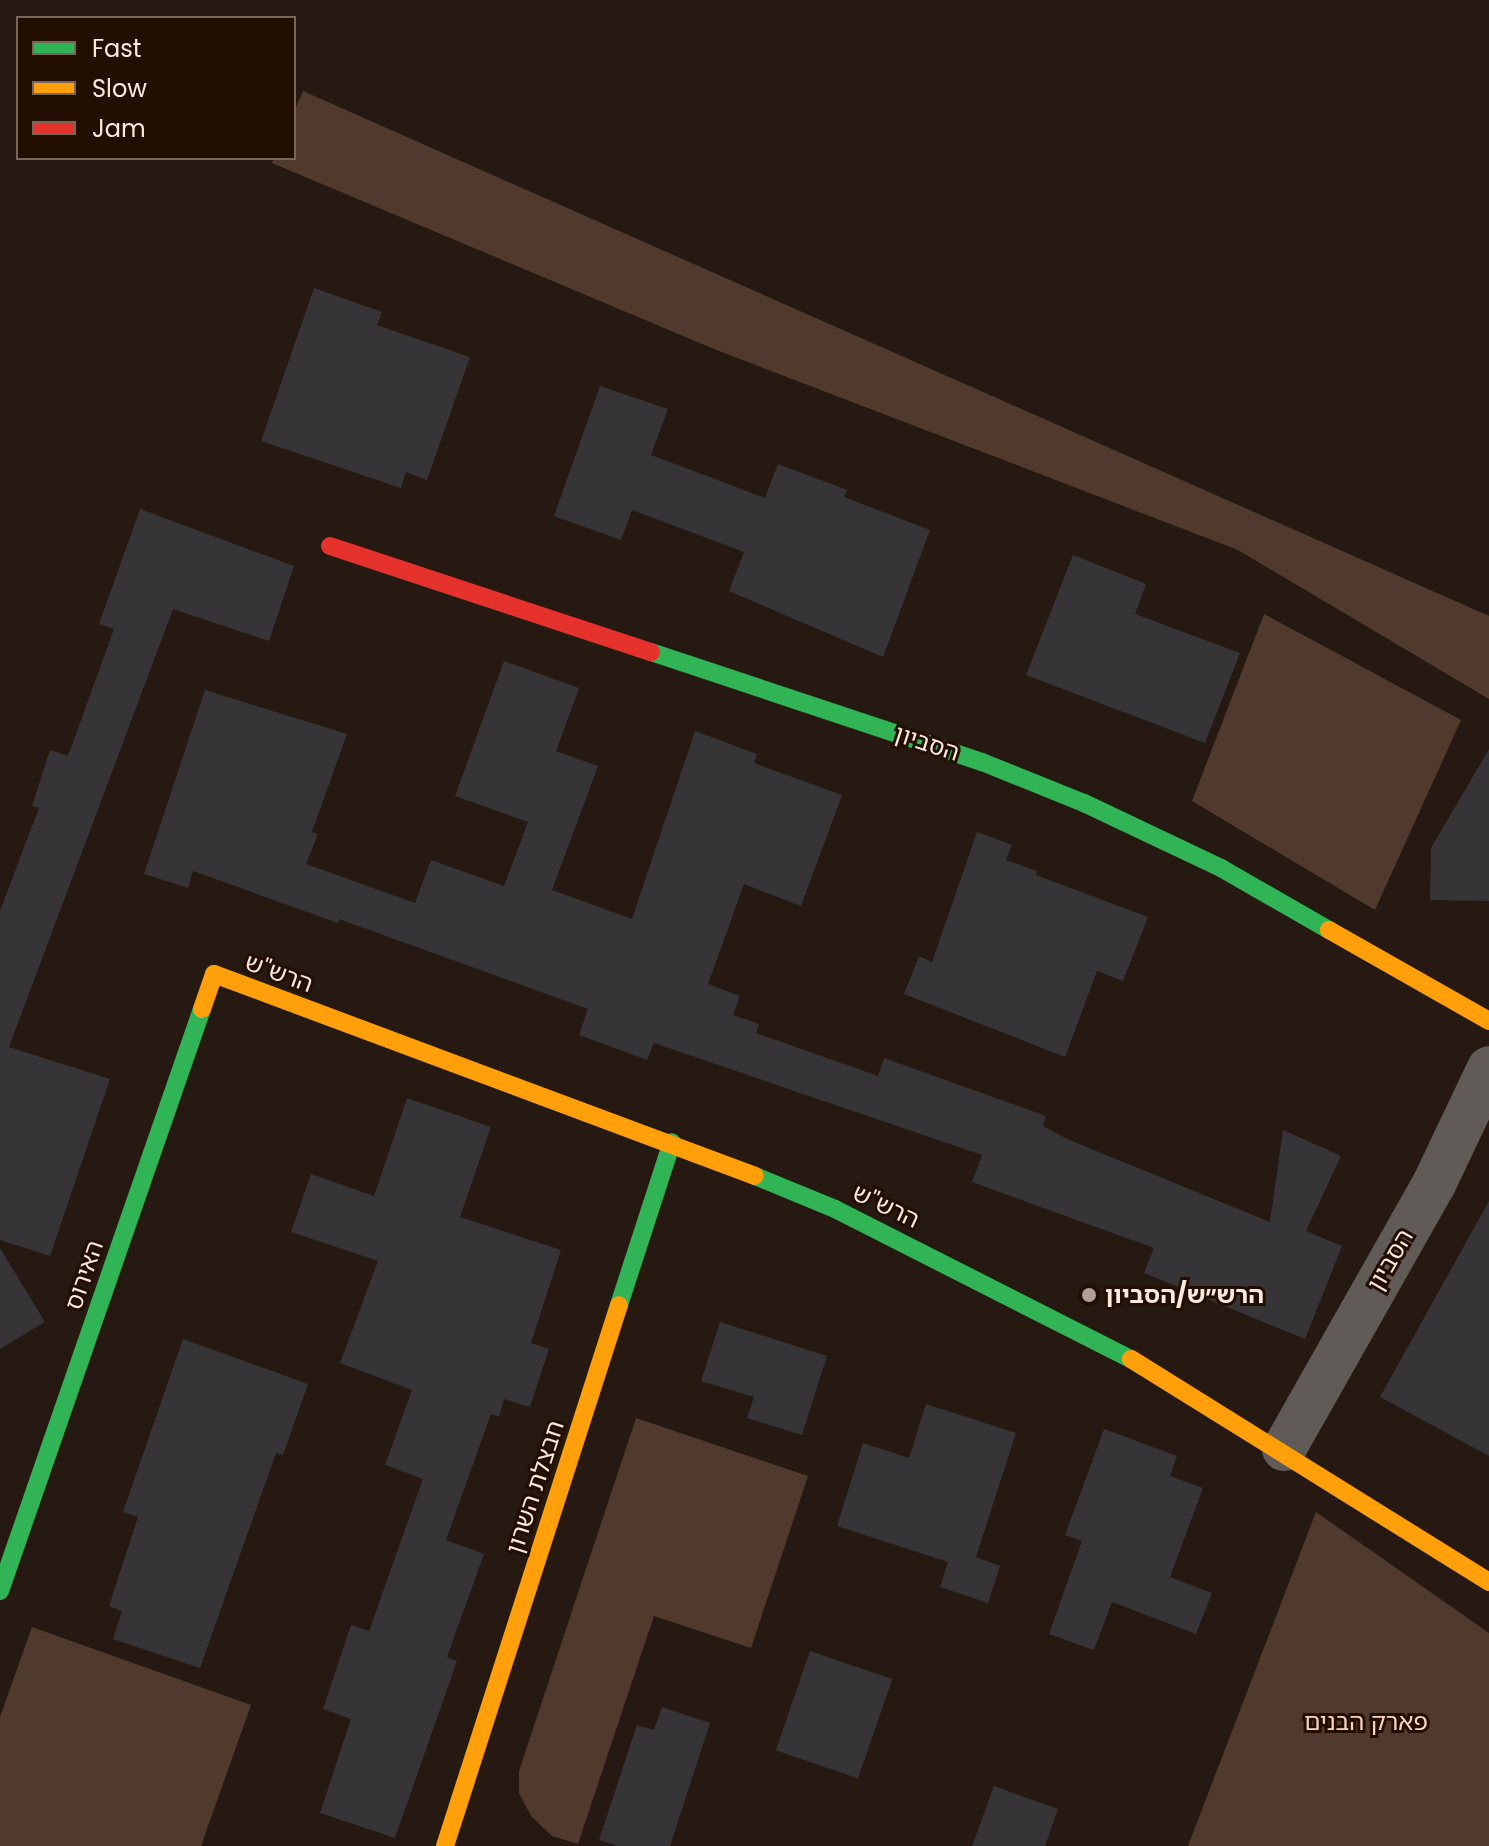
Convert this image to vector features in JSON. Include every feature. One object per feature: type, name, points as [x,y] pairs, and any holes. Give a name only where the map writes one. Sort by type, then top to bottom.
[{"type":"street","name":"הסביון","points":[[330,546],[982,762],[1084,803],[1221,868],[1489,1021]]},
{"type":"street","name":"הרש''ש","points":[[214,974],[672,1142],[835,1209],[969,1273],[1182,1387],[1489,1582]]},
{"type":"street","name":"האירוס","points":[[0,1591],[214,974]]},
{"type":"street","name":"הסביון","points":[[1284,1449],[1434,1184],[1489,1068]]},
{"type":"street","name":"חבצלת השרון","points":[[445,1846],[672,1142]]},
{"type":"green space","points":[[303,91],[1489,616],[1489,699],[1238,550],[714,349],[272,163],[273,160],[296,160],[296,107]]},
{"type":"green space","points":[[1264,614],[1461,720],[1375,910],[1192,801]]},
{"type":"green space","points":[[636,1418],[808,1476],[751,1648],[654,1616],[578,1844],[552,1836],[531,1816],[519,1793],[519,1771]]},
{"type":"green space","name":"פארק הבנים","points":[[1316,1512],[1489,1633],[1489,1846],[1188,1846]]},
{"type":"green space","points":[[32,1627],[251,1705],[201,1846],[0,1846],[0,1717]]},
{"type":"building","points":[[314,288],[382,312],[377,325],[470,357],[427,480],[406,472],[401,488],[261,441]]},
{"type":"building","points":[[600,386],[668,409],[651,455],[765,498],[778,464],[847,490],[844,497],[930,530],[883,657],[729,591],[744,552],[632,510],[621,540],[554,516]]},
{"type":"building","points":[[140,509],[294,566],[269,641],[173,609],[9,1047],[110,1079],[50,1256],[0,1240],[0,911],[39,808],[32,806],[50,750],[68,756],[114,629],[99,624]]},
{"type":"building","points":[[1073,555],[1146,584],[1135,614],[1240,653],[1205,743],[1026,675]]},
{"type":"building","points":[[504,661],[579,688],[556,751],[598,766],[552,890],[632,919],[695,731],[757,754],[754,763],[842,795],[801,906],[744,884],[708,984],[740,996],[733,1015],[759,1024],[756,1033],[878,1076],[884,1058],[1046,1116],[1043,1126],[1067,1139],[1270,1222],[1283,1130],[1341,1156],[1306,1231],[1342,1246],[1305,1339],[1144,1273],[1154,1248],[972,1182],[982,1155],[654,1043],[647,1060],[579,1035],[588,1009],[339,919],[338,923],[193,871],[188,888],[144,874],[205,690],[347,734],[312,832],[318,834],[306,864],[415,903],[431,860],[504,886],[528,822],[455,796]]},
{"type":"building","points":[[1489,749],[1489,901],[1430,900],[1431,848]]},
{"type":"building","points":[[977,832],[1012,845],[1006,860],[1037,871],[1036,875],[1148,917],[1123,981],[1097,971],[1065,1057],[904,994],[919,956],[932,962]]},
{"type":"building","points":[[407,1098],[491,1127],[460,1217],[561,1250],[531,1343],[549,1349],[530,1407],[504,1399],[499,1417],[491,1414],[446,1540],[484,1554],[447,1657],[457,1661],[395,1838],[320,1813],[351,1719],[323,1709],[351,1625],[369,1631],[423,1479],[385,1465],[412,1390],[340,1363],[378,1261],[291,1232],[311,1174],[374,1196]]},
{"type":"building","points":[[1489,1201],[1489,1456],[1380,1397]]},
{"type":"building","points":[[0,1248],[45,1322],[0,1349]]},
{"type":"building","points":[[720,1322],[827,1356],[802,1435],[747,1418],[754,1397],[701,1381]]},
{"type":"building","points":[[183,1339],[308,1384],[283,1455],[276,1453],[200,1668],[113,1639],[122,1611],[109,1606],[138,1517],[123,1512]]},
{"type":"building","points":[[926,1404],[1016,1433],[976,1557],[1000,1566],[988,1603],[940,1587],[948,1562],[837,1526],[863,1443],[909,1458]]},
{"type":"building","points":[[1104,1429],[1177,1456],[1170,1476],[1203,1488],[1170,1577],[1212,1593],[1196,1634],[1112,1602],[1094,1650],[1049,1634],[1082,1541],[1065,1535]]},
{"type":"building","points":[[810,1651],[892,1679],[858,1779],[776,1750]]},
{"type":"building","points":[[662,1707],[710,1723],[670,1846],[618,1846],[599,1840],[637,1725],[654,1730]]},
{"type":"building","points":[[994,1786],[1058,1809],[1045,1846],[972,1846]]},
{"type":"traffic: fast","points":[[651,652],[982,762],[1084,803],[1221,868],[1329,930]]},
{"type":"traffic: fast","points":[[0,1591],[202,1009]]},
{"type":"traffic: fast","points":[[619,1305],[672,1142]]},
{"type":"traffic: fast","points":[[755,1176],[835,1209],[1131,1359]]},
{"type":"traffic: slow","points":[[1329,930],[1489,1021]]},
{"type":"traffic: slow","points":[[202,1009],[214,974],[755,1176]]},
{"type":"traffic: slow","points":[[445,1846],[619,1305]]},
{"type":"traffic: slow","points":[[1131,1359],[1489,1582]]},
{"type":"traffic: jam","points":[[330,546],[651,652]]},
{"type":"place","name":"הרש״ש/הסביון","points":[[1089,1295]]}]
